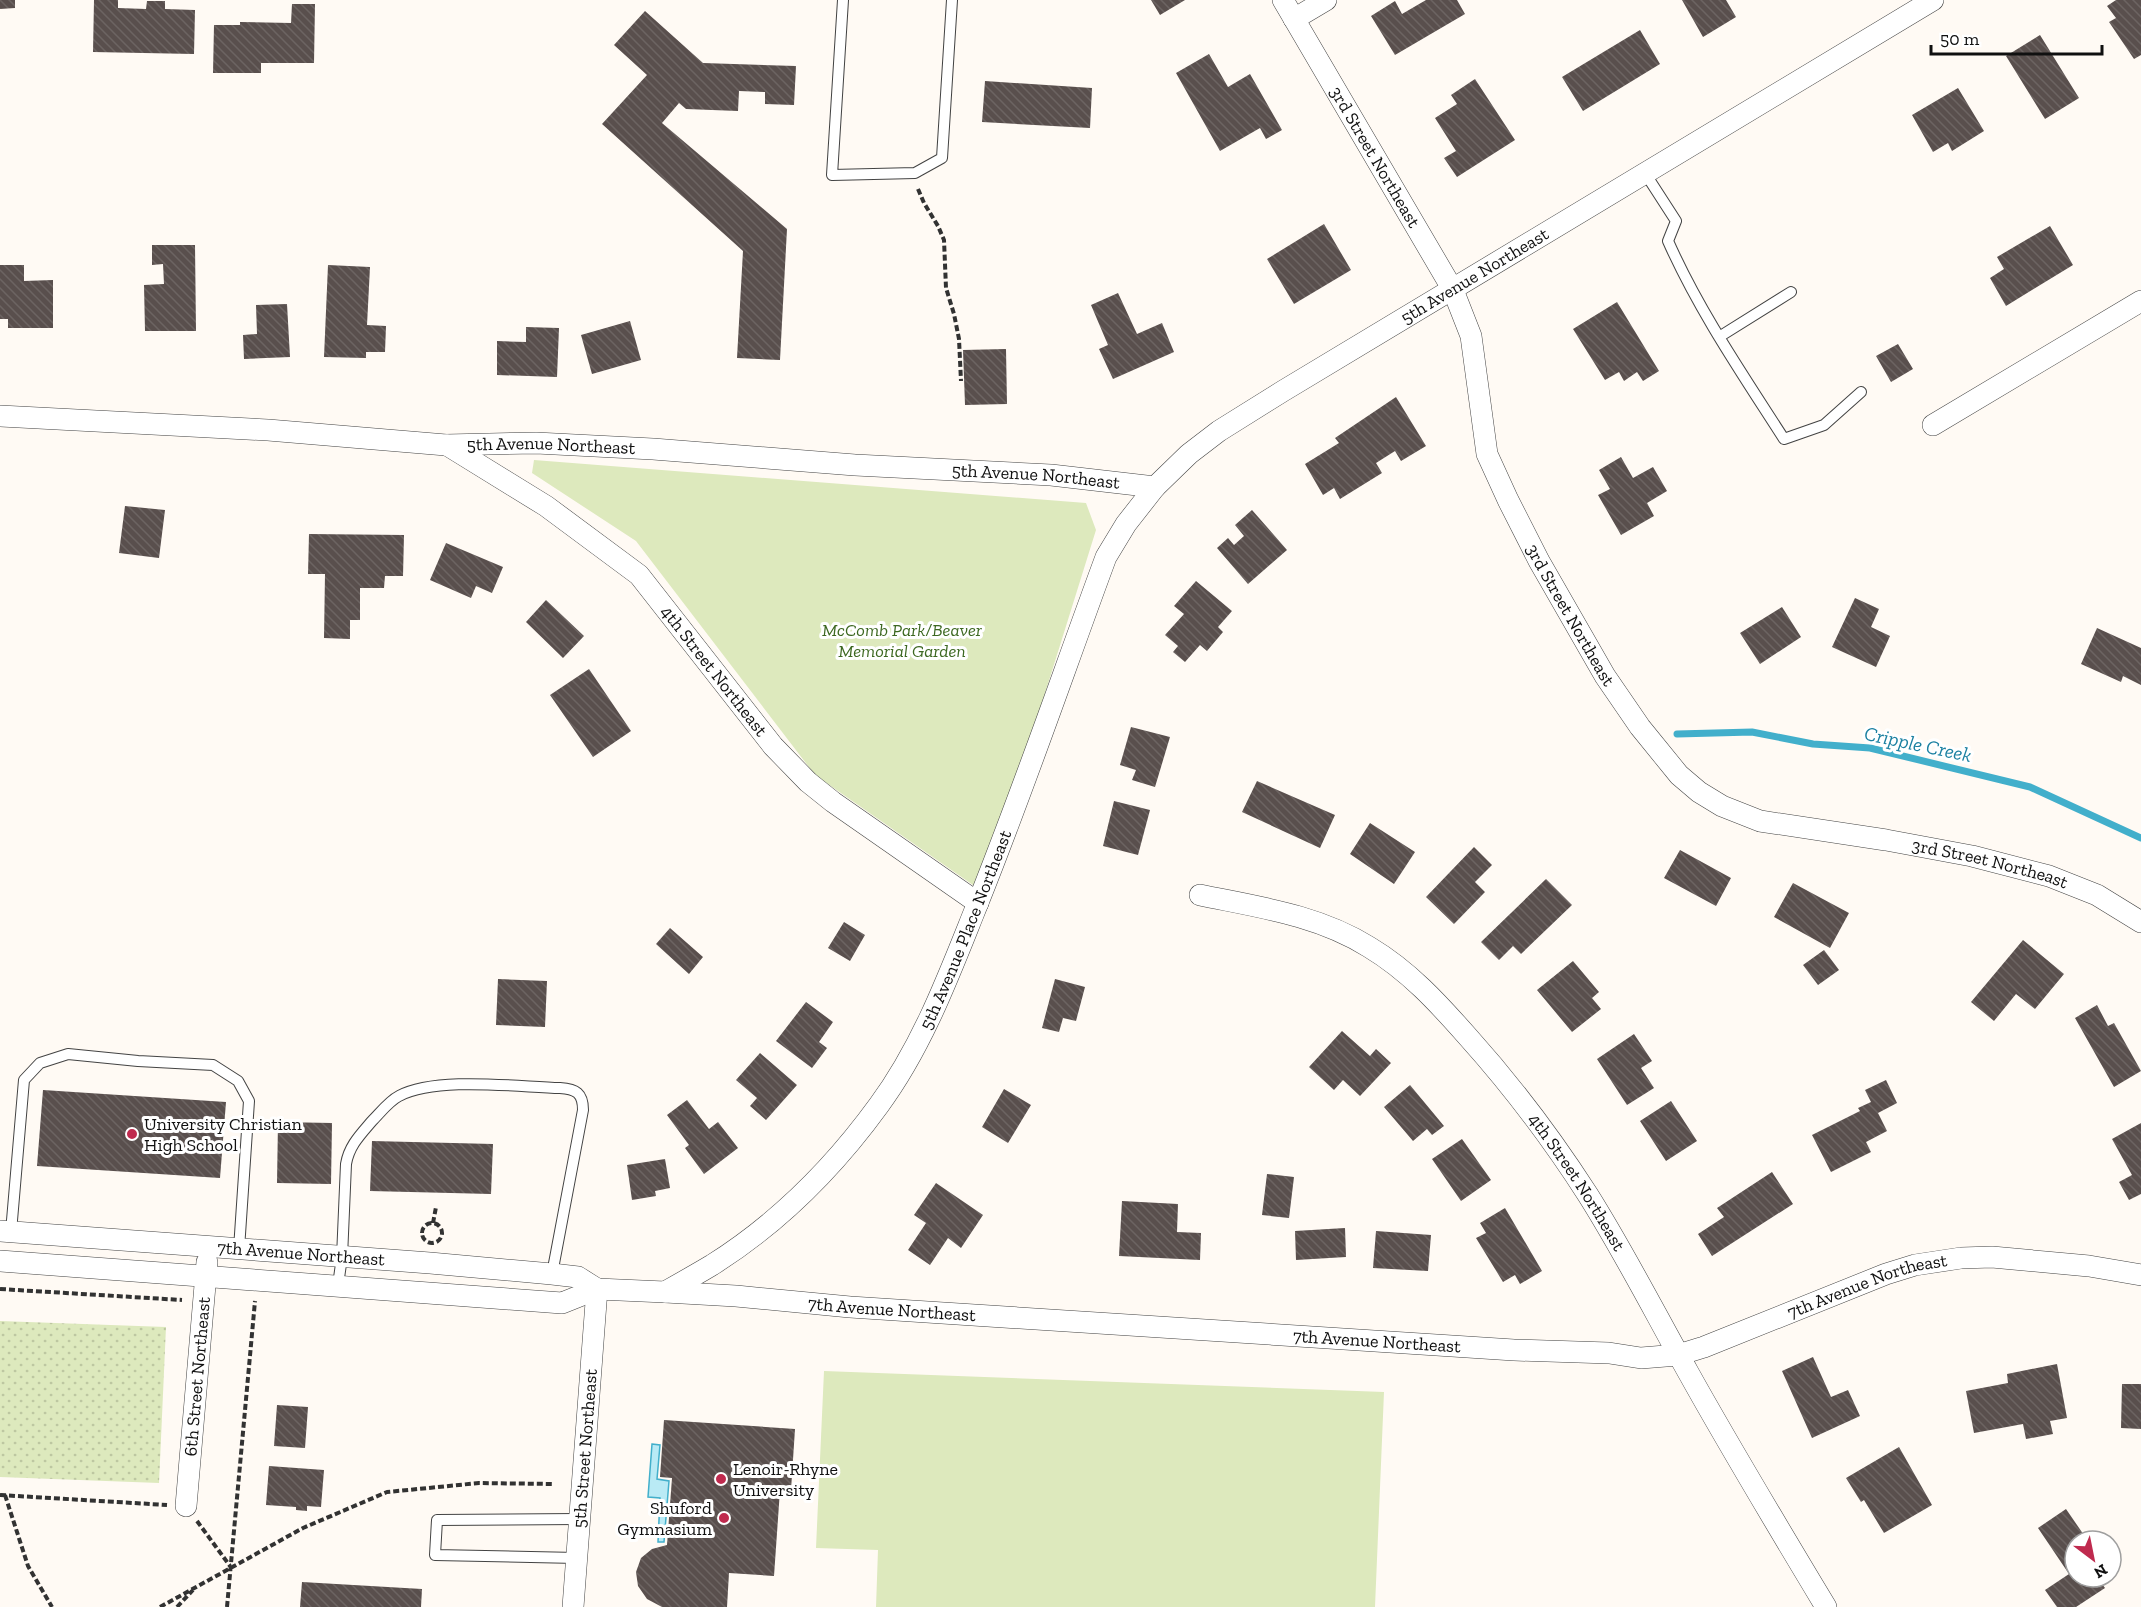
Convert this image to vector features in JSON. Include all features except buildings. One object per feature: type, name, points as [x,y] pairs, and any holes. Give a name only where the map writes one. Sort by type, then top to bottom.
[{"type":"street","name":"3rd Street Northeast","points":[[1283,0],[1453,290],[1471,336],[1487,454],[1539,561],[1605,676],[1640,727],[1678,775],[1699,792],[1722,806],[1760,821],[1972,856],[2049,876],[2097,895],[2141,922]]},
{"type":"street","points":[[1294,19],[1326,0]]},
{"type":"street","name":"5th Avenue Northeast","points":[[0,416],[268,430],[446,445],[536,444],[653,448],[855,465],[1051,475],[1155,487],[1189,454],[1219,431],[1293,384],[1933,0]]},
{"type":"street","points":[[1933,425],[2141,301]]},
{"type":"street","name":"4th Street Northeast","points":[[446,445],[546,506],[639,575],[773,746],[808,782],[842,809],[978,903]]},
{"type":"street","name":"5th Avenue Place Northeast","points":[[665,1292],[713,1264],[768,1224],[823,1173],[880,1103],[916,1045],[937,1005],[978,903],[1106,557],[1126,524],[1155,487]]},
{"type":"street","name":"4th Street Northeast","points":[[1200,895],[1302,917],[1336,929],[1368,946],[1391,961],[1426,990],[1496,1068],[1544,1130],[1588,1195],[1636,1276],[1736,1458],[1826,1607]]},
{"type":"street","name":"7th Avenue Northeast","points":[[6,1232],[552,1274],[578,1277],[597,1289]]},
{"type":"street","name":"6th Street Northeast","points":[[186,1506],[209,1246]]},
{"type":"street","name":"7th Avenue Northeast","points":[[0,1261],[562,1303],[597,1289],[665,1292],[850,1307],[1514,1350],[1609,1353],[1641,1358],[1678,1355],[1704,1347],[1886,1274],[1916,1265],[1961,1258],[1992,1257],[2089,1266],[2141,1275]]},
{"type":"street","name":"5th Street Northeast","points":[[573,1607],[597,1289]]},
{"type":"lane","points":[[843,0],[832,175],[915,173],[942,158],[952,0]]},
{"type":"lane","points":[[1645,174],[1676,221],[1668,241],[1680,268],[1719,337],[1784,439],[1824,425],[1861,392]]},
{"type":"lane","points":[[1719,337],[1791,292]]},
{"type":"lane","points":[[6,1232],[24,1080],[40,1063],[68,1054],[213,1065],[238,1081],[249,1101],[239,1249]]},
{"type":"lane","points":[[338,1285],[342,1257],[347,1154],[355,1140],[397,1097],[408,1092],[448,1084],[572,1089],[579,1093],[583,1100],[552,1274]]},
{"type":"lane","points":[[577,1558],[435,1555],[437,1520],[579,1519]]},
{"type":"path","points":[[917,185],[944,240],[946,288],[959,339],[961,381]]},
{"type":"path","points":[[433,1223],[436,1207]]},
{"type":"path","points":[[433,1223],[441,1228],[442,1234],[440,1240],[431,1243],[425,1241],[422,1234],[426,1225],[433,1223]]},
{"type":"path","points":[[0,1289],[204,1302]]},
{"type":"path","points":[[227,1607],[255,1300],[244,1301]]},
{"type":"path","points":[[160,1607],[303,1528],[387,1492],[479,1483],[553,1484]]},
{"type":"path","points":[[52,1607],[28,1566],[3,1495],[186,1506],[230,1567]]},
{"type":"path","points":[[177,1607],[195,1587]]},
{"type":"green space","name":"McComb Park/Beaver Memorial Garden","points":[[534,460],[1086,503],[1096,530],[983,892],[815,775],[636,541],[532,473]]},
{"type":"green space","points":[[0,1321],[166,1327],[159,1483],[0,1477]]},
{"type":"green space","points":[[824,1371],[1384,1392],[1375,1607],[876,1607],[878,1550],[816,1548]]},
{"type":"water","points":[[652,1444],[660,1445],[657,1479],[669,1481],[664,1542],[658,1542],[660,1498],[648,1497]]},
{"type":"waterway","name":"Cripple Creek","points":[[1677,734],[1752,732],[1813,744],[1870,748],[2030,787],[2141,838]]},
{"type":"place","name":"University Christian High School","points":[[132,1134]]},
{"type":"place","name":"Lenoir-Rhyne University","points":[[721,1479]]},
{"type":"place","name":"Shuford Gymnasium","points":[[724,1518]]}]
